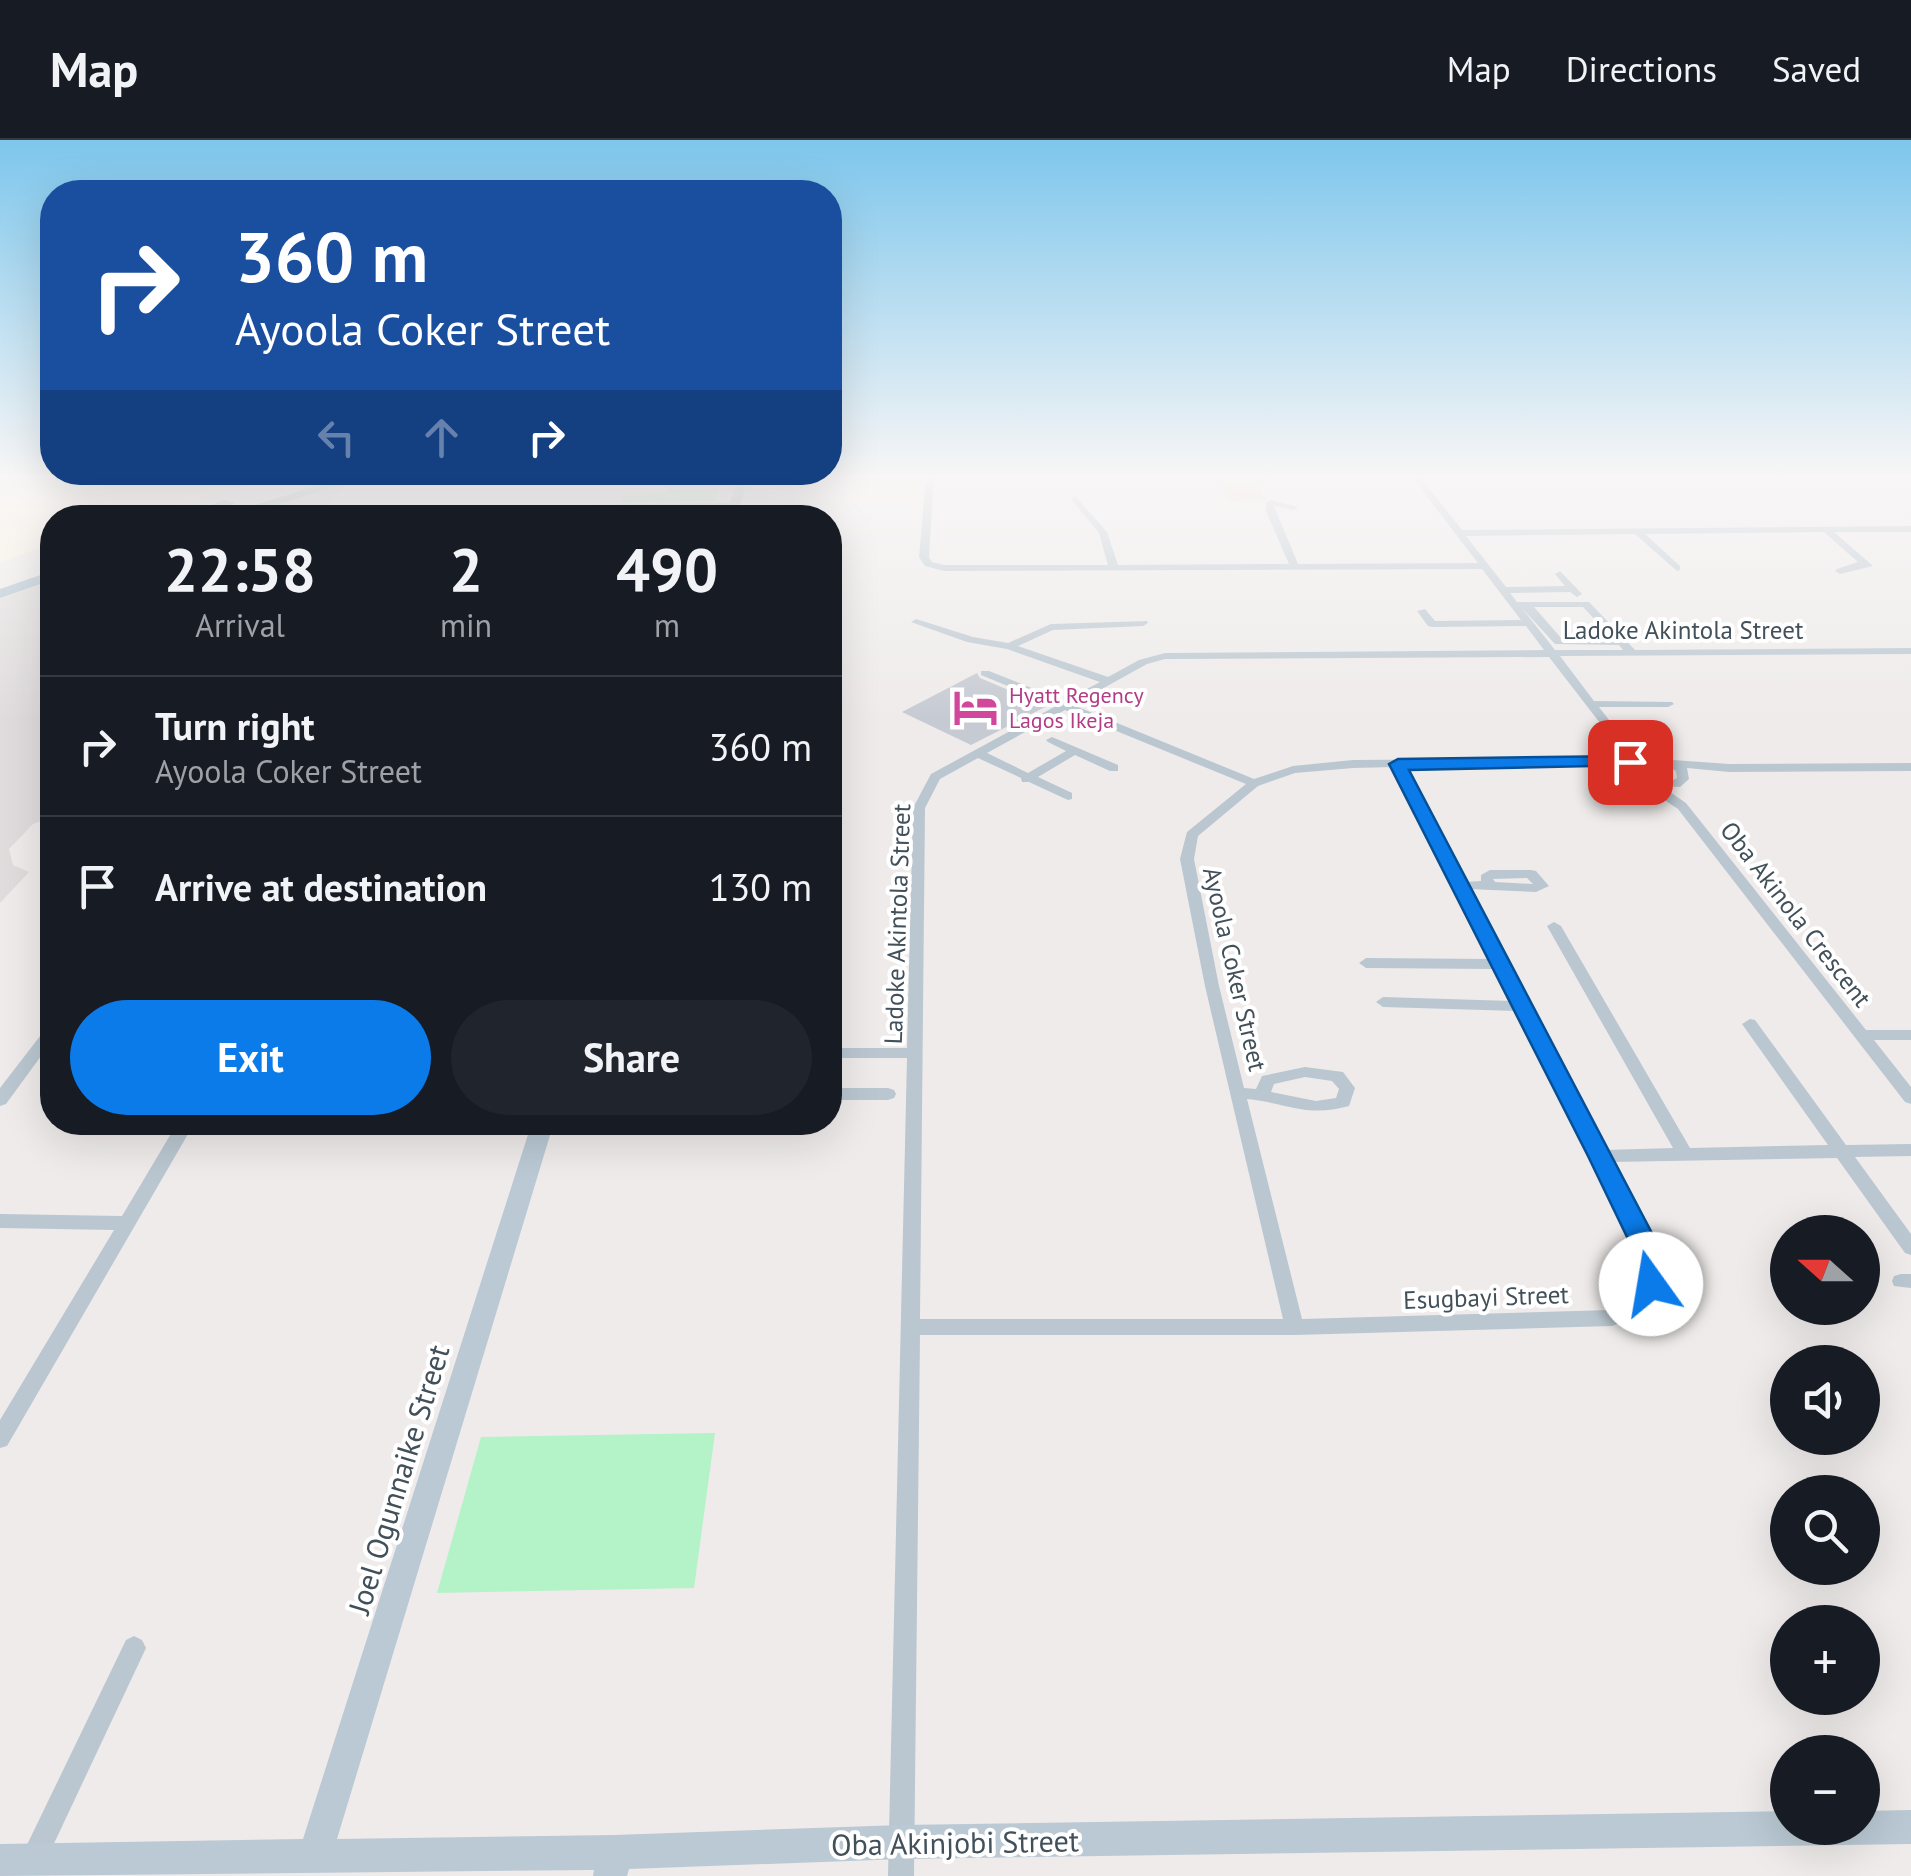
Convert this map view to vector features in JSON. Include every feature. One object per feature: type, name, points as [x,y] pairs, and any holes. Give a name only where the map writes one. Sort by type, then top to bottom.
[{"type":"main road","points":[[0,583],[40,571]]},
{"type":"main road","points":[[0,594],[40,573]]},
{"type":"street","points":[[925,558],[928,564],[944,568],[1485,566]]},
{"type":"street","points":[[1111,558],[1114,568]]},
{"type":"street","points":[[1291,558],[1295,567]]},
{"type":"street","points":[[1479,558],[1592,704],[1632,761],[1635,775],[1682,806]]},
{"type":"street","points":[[1666,558],[1677,568]]},
{"type":"street","points":[[1840,570],[1866,564],[1859,558]]},
{"type":"street","points":[[1560,574],[1626,648]]},
{"type":"street","points":[[1504,590],[1573,589]]},
{"type":"street","points":[[1540,590],[1552,604]]},
{"type":"street","points":[[1586,604],[1523,604],[1559,642],[1626,648]]},
{"type":"street","points":[[1422,612],[1432,624],[1527,623]]},
{"type":"street","points":[[916,622],[971,640],[1009,646],[1108,681]]},
{"type":"street","points":[[1009,646],[1050,628],[1143,623]]},
{"type":"street","name":"Ladoke Akintola Street","points":[[901,1859],[918,808],[935,777],[1143,662],[1165,656],[1551,653],[1626,648],[1911,652]]},
{"type":"street","points":[[984,673],[1254,783]]},
{"type":"street","points":[[1592,704],[1668,704]]},
{"type":"street","points":[[1052,740],[1114,768]]},
{"type":"street","points":[[1618,741],[1682,770],[1682,806]]},
{"type":"street","points":[[1026,779],[1075,750]]},
{"type":"street","points":[[977,754],[1068,796]]},
{"type":"street","points":[[1664,760],[1729,768],[1911,767]]},
{"type":"street","name":"Ayoola Coker Street","points":[[1294,1327],[1226,1046],[1187,859],[1192,835],[1254,783],[1324,765],[1664,760]]},
{"type":"street","name":"Esugbayi Street","points":[[909,1327],[1294,1327],[1612,1318],[1632,1309],[1651,1284],[1651,1268],[1640,1237],[1398,764]]},
{"type":"street","points":[[1650,782],[1680,781],[1729,768]]},
{"type":"street","name":"Oba Akinola Crescent","points":[[1682,806],[1911,1097]]},
{"type":"street","points":[[1470,885],[1490,887]]},
{"type":"street","points":[[1554,926],[1684,1156]]},
{"type":"street","points":[[1366,963],[1499,964]]},
{"type":"street","points":[[1382,1002],[1522,1006]]},
{"type":"street","points":[[1750,1024],[1911,1248]]},
{"type":"street","points":[[1862,1035],[1911,1034]]},
{"type":"street","points":[[0,1100],[40,1048]]},
{"type":"street","points":[[842,1056],[914,1053]]},
{"type":"street","points":[[1240,1093],[1264,1092]]},
{"type":"street","points":[[842,1094],[888,1094]]},
{"type":"street","points":[[0,1439],[179,1135]]},
{"type":"street","name":"Joel Ogunnaike Street","points":[[315,1856],[540,1135]]},
{"type":"street","points":[[1601,1156],[1911,1150]]},
{"type":"street","points":[[0,1221],[127,1222]]},
{"type":"street","points":[[17,1861],[134,1648]]},
{"type":"street","name":"Oba Akinjobi Street","points":[[17,1861],[315,1856],[612,1864],[901,1859],[1911,1828]]},
{"type":"shaded area","points":[[40,584],[40,821],[9,849],[13,865],[29,872],[0,903],[0,598]]},
{"type":"green space","points":[[715,1433],[694,1588],[437,1593],[481,1437]]},
{"type":"building","name":"Hyatt Regency Lagos Ikeja","points":[[977,673],[980,678],[1047,706],[971,745],[902,712]]},
{"type":"place","name":"Hyatt Regency Lagos Ikeja","points":[[976,708]]},
{"type":"route","points":[[1630,762],[1398,764],[1601,1156],[1640,1237],[1651,1268],[1651,1284]]}]
